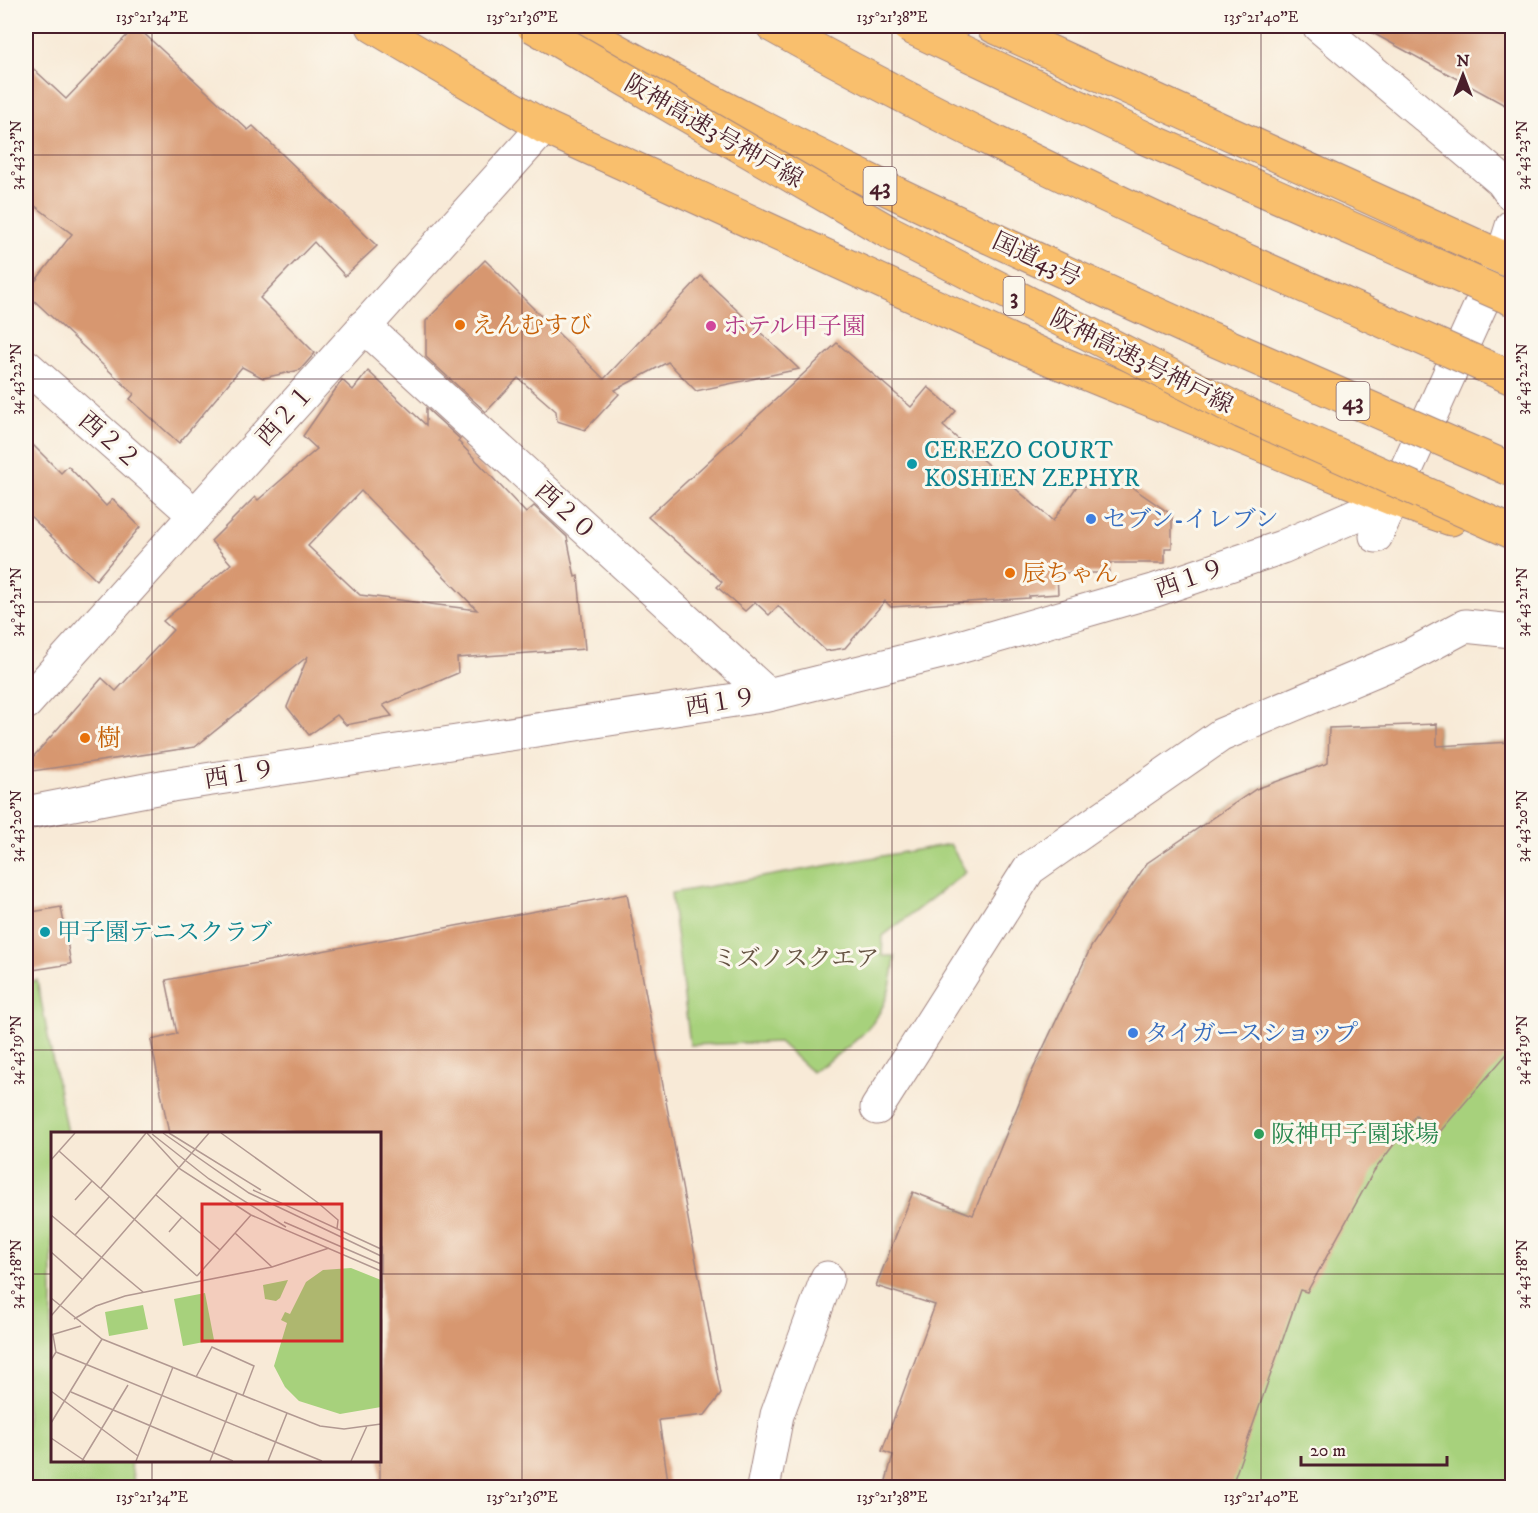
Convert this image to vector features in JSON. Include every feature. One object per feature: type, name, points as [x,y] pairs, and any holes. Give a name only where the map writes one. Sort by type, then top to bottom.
[{"type":"highway","points":[[373,26],[544,127],[1053,360],[1393,499],[1512,541]]},
{"type":"highway","name":"阪神高速3号神戸線","points":[[533,26],[886,231],[1242,412],[1512,532]]},
{"type":"highway","name":"国道43号","points":[[573,26],[766,130],[884,188],[1194,331],[1512,470]]},
{"type":"highway","points":[[773,26],[968,129],[1075,182],[1512,378]]},
{"type":"highway","points":[[908,26],[1145,138],[1512,299]]},
{"type":"highway","points":[[993,26],[1507,260]]},
{"type":"street","points":[[1319,26],[1502,181],[1512,195]]},
{"type":"street","name":"西２１","points":[[26,704],[544,127]]},
{"type":"street","points":[[1376,536],[1507,260],[1512,226]]},
{"type":"street","name":"西２０","points":[[364,326],[768,695]]},
{"type":"street","name":"西２２","points":[[26,366],[195,515]]},
{"type":"street","name":"西１９","points":[[26,813],[172,784],[768,695],[949,650],[1153,591],[1282,547],[1393,499]]},
{"type":"street","points":[[877,1108],[1029,869],[1221,735],[1409,656],[1465,626],[1512,631]]},
{"type":"street","points":[[763,1488],[777,1414],[827,1278]]},
{"type":"green space","name":"阪神甲子園球場","points":[[1437,724],[1438,746],[1512,742],[1512,1487],[884,1487],[935,1305],[876,1286],[913,1192],[973,1214],[1030,1076],[1091,947],[1147,863],[1256,789],[1328,763],[1329,728]]},
{"type":"green space","name":"ミズノスクエア","points":[[950,844],[966,872],[883,936],[882,956],[895,956],[887,997],[870,1026],[845,1049],[812,1072],[779,1042],[690,1045],[671,893]]},
{"type":"green space","points":[[37,980],[67,1132],[51,1132],[51,1462],[130,1462],[135,1487],[26,1487],[26,982]]},
{"type":"building","points":[[136,26],[248,130],[253,126],[377,246],[345,276],[314,242],[260,298],[315,353],[300,370],[263,378],[242,367],[179,443],[130,399],[134,394],[26,293],[72,234],[26,199],[26,62],[66,99]]},
{"type":"building","points":[[1360,26],[1512,26],[1512,109]]},
{"type":"building","points":[[485,260],[604,379],[701,276],[799,369],[696,391],[668,362],[615,390],[619,394],[585,430],[557,421],[556,411],[518,378],[486,412],[426,357],[426,321]]},
{"type":"building","points":[[837,343],[911,407],[928,387],[956,411],[943,426],[1053,521],[1077,486],[1130,486],[1172,515],[1172,548],[1165,548],[1165,563],[1109,563],[1109,573],[1057,573],[1058,594],[1029,596],[1029,598],[891,607],[885,601],[845,648],[826,651],[778,606],[769,615],[755,602],[745,611],[717,587],[722,582],[648,517]]},
{"type":"building","points":[[368,371],[426,425],[426,408],[460,439],[458,441],[526,513],[534,506],[567,537],[575,577],[578,576],[585,649],[457,658],[458,673],[383,705],[392,716],[346,725],[337,715],[309,735],[287,707],[308,656],[195,747],[26,772],[26,765],[102,678],[116,691],[173,630],[163,621],[231,564],[211,541],[255,497],[258,500],[317,449],[303,436],[342,380],[353,390]],"holes":[[[361,491],[477,610],[360,595],[308,546]]]},
{"type":"building","points":[[26,438],[61,473],[68,466],[106,506],[113,499],[140,527],[96,580],[26,512]]},
{"type":"building","name":"阪神甲子園球場","points":[[1437,724],[1437,746],[1512,742],[1512,1048],[1438,1134],[1416,1115],[1374,1171],[1307,1292],[1300,1290],[1231,1488],[884,1488],[893,1455],[882,1451],[935,1305],[876,1286],[913,1192],[973,1215],[1030,1076],[1091,947],[1147,863],[1256,789],[1328,763],[1329,728]]},
{"type":"building","points":[[627,894],[721,1394],[705,1415],[659,1420],[669,1488],[380,1488],[381,1132],[169,1132],[151,1040],[177,1034],[166,980]]},
{"type":"building","name":"甲子園テニスクラブ","points":[[61,907],[71,964],[26,971],[26,913]]},
{"type":"place","name":"えんむすび","points":[[460,325]]},
{"type":"place","name":"ホテル甲子園","points":[[711,326]]},
{"type":"place","name":"CEREZO COURT KOSHIEN ZEPHYR","points":[[912,464]]},
{"type":"place","name":"セブン-イレブン","points":[[1091,519]]},
{"type":"place","name":"辰ちゃん","points":[[1010,573]]},
{"type":"place","name":"樹","points":[[85,738]]},
{"type":"place","name":"甲子園テニスクラブ","points":[[45,932]]},
{"type":"place","name":"タイガースショップ","points":[[1133,1033]]},
{"type":"place","name":"阪神甲子園球場","points":[[1259,1134]]}]
